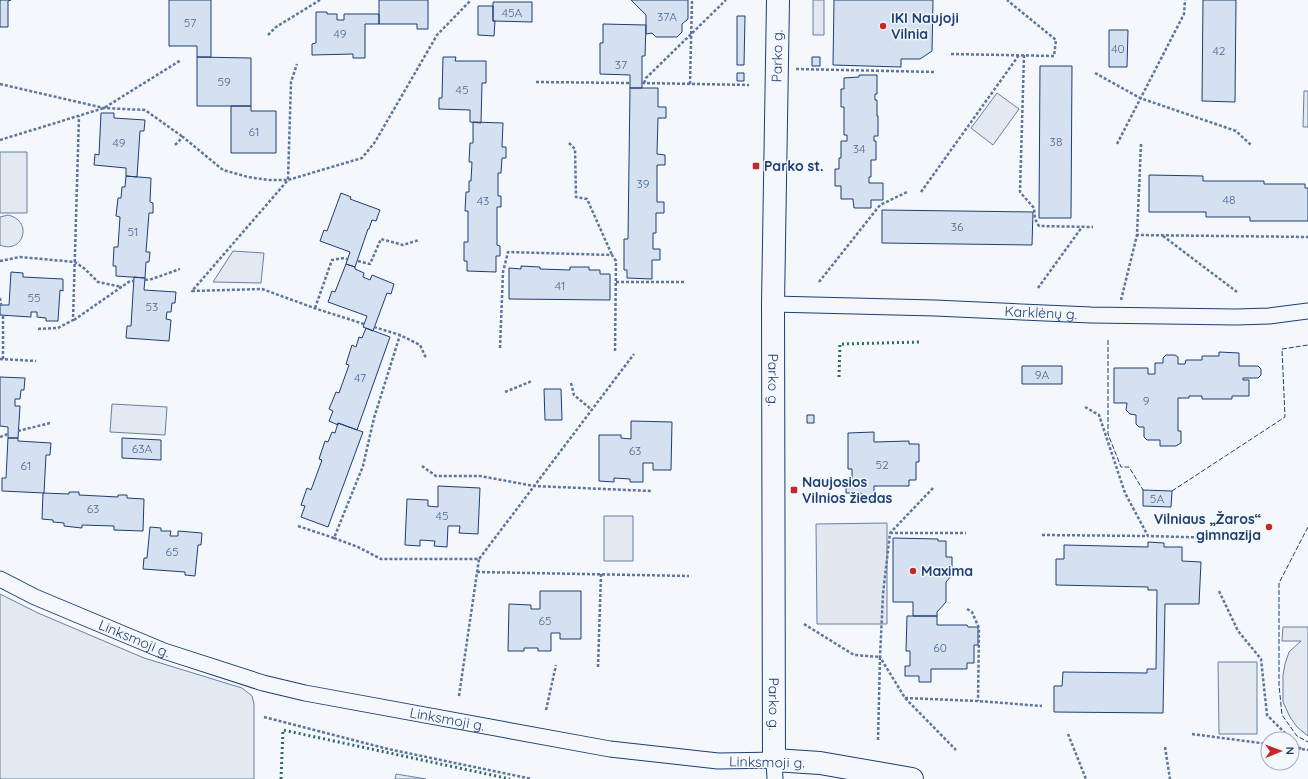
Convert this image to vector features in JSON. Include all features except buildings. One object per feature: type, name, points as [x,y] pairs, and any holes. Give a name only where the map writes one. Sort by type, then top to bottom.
[{"type":"main road","name":"Parko g.","points":[[774,770],[773,304],[778,0]]},
{"type":"main road","name":"Linksmoji g.","points":[[774,770],[820,763],[912,779]]},
{"type":"street","name":"Karklėnų g.","points":[[773,304],[1119,315],[1236,317],[1269,316],[1308,311]]},
{"type":"street","name":"Linksmoji g.","points":[[0,579],[35,597],[164,651],[263,683],[313,695],[610,749],[718,761],[774,770]]},
{"type":"path","points":[[268,35],[276,27],[320,0]]},
{"type":"path","points":[[0,84],[104,108],[145,110],[184,137],[223,170],[248,177],[268,180],[288,180],[362,158],[375,142],[437,35],[471,0]]},
{"type":"path","points":[[690,84],[692,0]]},
{"type":"path","points":[[726,0],[691,33],[646,78],[643,83],[749,85]]},
{"type":"path","points":[[951,54],[1054,56],[1056,40],[1007,0]]},
{"type":"path","points":[[1117,144],[1184,14],[1185,0]]},
{"type":"path","points":[[920,192],[1019,55]]},
{"type":"path","points":[[1024,55],[1020,192],[1034,208],[1035,219],[1039,226],[1093,227]]},
{"type":"path","points":[[0,140],[104,108],[181,60]]},
{"type":"path","points":[[297,64],[291,82],[288,180],[192,291],[262,289],[364,324]]},
{"type":"path","points":[[794,69],[936,72]]},
{"type":"path","points":[[1095,73],[1140,98],[1236,131],[1252,146]]},
{"type":"path","points":[[536,82],[630,83]]},
{"type":"path","points":[[73,320],[79,116]]},
{"type":"path","points":[[175,145],[184,137]]},
{"type":"path","points":[[569,143],[575,149],[576,198],[587,199],[616,261],[615,353]]},
{"type":"path","points":[[1119,315],[1123,290],[1137,235],[1141,144]]},
{"type":"path","points":[[819,282],[880,205],[907,192]]},
{"type":"path","points":[[1038,288],[1082,227]]},
{"type":"path","points":[[1137,235],[1308,237]]},
{"type":"path","points":[[1163,235],[1237,292]]},
{"type":"path","points":[[358,261],[370,264],[381,239],[403,245],[419,240]]},
{"type":"path","points":[[500,348],[503,272],[508,252],[612,255]]},
{"type":"path","points":[[0,261],[20,257],[75,262],[85,269],[98,282],[122,287]]},
{"type":"path","points":[[315,308],[332,260],[347,259]]},
{"type":"path","points":[[145,280],[152,280],[180,269]]},
{"type":"path","points":[[38,329],[58,328],[73,320],[130,281],[134,281]]},
{"type":"path","points":[[616,282],[685,282]]},
{"type":"path","points":[[0,298],[1,305]]},
{"type":"path","points":[[3,315],[4,320],[1,359],[36,361]]},
{"type":"path","points":[[374,327],[400,335],[420,345],[426,358]]},
{"type":"path","points":[[334,538],[363,466],[374,418],[400,335]]},
{"type":"path","points":[[458,696],[479,559],[634,354]]},
{"type":"path","points":[[505,392],[532,381]]},
{"type":"path","points":[[571,383],[574,395],[592,410]]},
{"type":"path","points":[[1085,407],[1099,415],[1125,493],[1148,536]]},
{"type":"path","points":[[18,431],[50,423]]},
{"type":"path","points":[[0,437],[8,434]]},
{"type":"path","points":[[422,466],[436,476],[480,476],[534,486],[651,491]]},
{"type":"path","points":[[878,740],[883,594],[890,533],[933,488]]},
{"type":"path","points":[[298,526],[358,547],[381,559],[479,559]]},
{"type":"path","points":[[890,533],[966,533]]},
{"type":"path","points":[[1042,535],[1220,538]]},
{"type":"path","points":[[477,572],[689,576]]},
{"type":"path","points":[[598,667],[601,574]]},
{"type":"path","points":[[1219,591],[1238,631],[1261,659],[1267,715],[1284,731]]},
{"type":"path","points":[[968,609],[972,612],[979,628],[978,701]]},
{"type":"path","points":[[804,624],[854,655],[880,657]]},
{"type":"path","points":[[880,657],[905,698],[956,750]]},
{"type":"path","points":[[546,710],[556,665]]},
{"type":"path","points":[[905,698],[978,701],[1042,706]]},
{"type":"path","points":[[264,717],[388,749],[532,779]]},
{"type":"path","points":[[1068,734],[1086,779]]},
{"type":"path","points":[[1192,734],[1260,743]]},
{"type":"path","points":[[1165,747],[1170,779]]},
{"type":"path","points":[[1301,749],[1308,750]]},
{"type":"shaded area","points":[[813,0],[824,0],[824,35],[813,35]]},
{"type":"shaded area","points":[[1304,91],[1308,91],[1308,127],[1303,127]]},
{"type":"shaded area","points":[[997,93],[1019,109],[993,145],[971,128]]},
{"type":"shaded area","points":[[0,152],[27,152],[27,213],[0,213]]},
{"type":"shaded area","points":[[8,215],[16,218],[21,224],[23,230],[19,241],[15,245],[8,247],[0,245],[0,217]]},
{"type":"shaded area","points":[[233,251],[264,253],[261,283],[213,282]]},
{"type":"shaded area","points":[[112,404],[167,407],[165,435],[110,432]]},
{"type":"shaded area","points":[[604,516],[633,516],[633,561],[604,561]]},
{"type":"shaded area","points":[[887,523],[887,624],[817,624],[816,524]]},
{"type":"shaded area","points":[[0,594],[38,613],[144,658],[242,688],[252,696],[254,704],[254,779],[0,779]]},
{"type":"shaded area","points":[[1283,627],[1308,627],[1308,736],[1297,727],[1290,717],[1283,702],[1283,675],[1285,664],[1289,652],[1301,641],[1282,641]]},
{"type":"shaded area","points":[[1218,662],[1257,662],[1257,734],[1219,734]]},
{"type":"shaded area","points":[[396,774],[426,779],[395,779]]},
{"type":"hedge","points":[[839,377],[840,344],[919,342]]},
{"type":"hedge","points":[[281,779],[283,730],[510,779]]},
{"type":"fence","points":[[1108,340],[1108,434],[1121,467],[1129,467],[1143,490]]},
{"type":"fence","points":[[1172,491],[1285,417],[1282,349],[1308,345]]},
{"type":"fence","points":[[1308,527],[1279,583],[1279,685],[1282,715],[1297,736],[1308,742]]},
{"type":"place","name":"IKI Naujoji Vilnia","points":[[883,26]]},
{"type":"place","name":"Parko st.","points":[[756,166]]},
{"type":"place","name":"Naujosios Vilnios žiedas","points":[[794,490]]},
{"type":"place","name":"Vilniaus „Žaros“ gimnazija","points":[[1269,527]]},
{"type":"place","name":"Maxima","points":[[913,571]]}]
